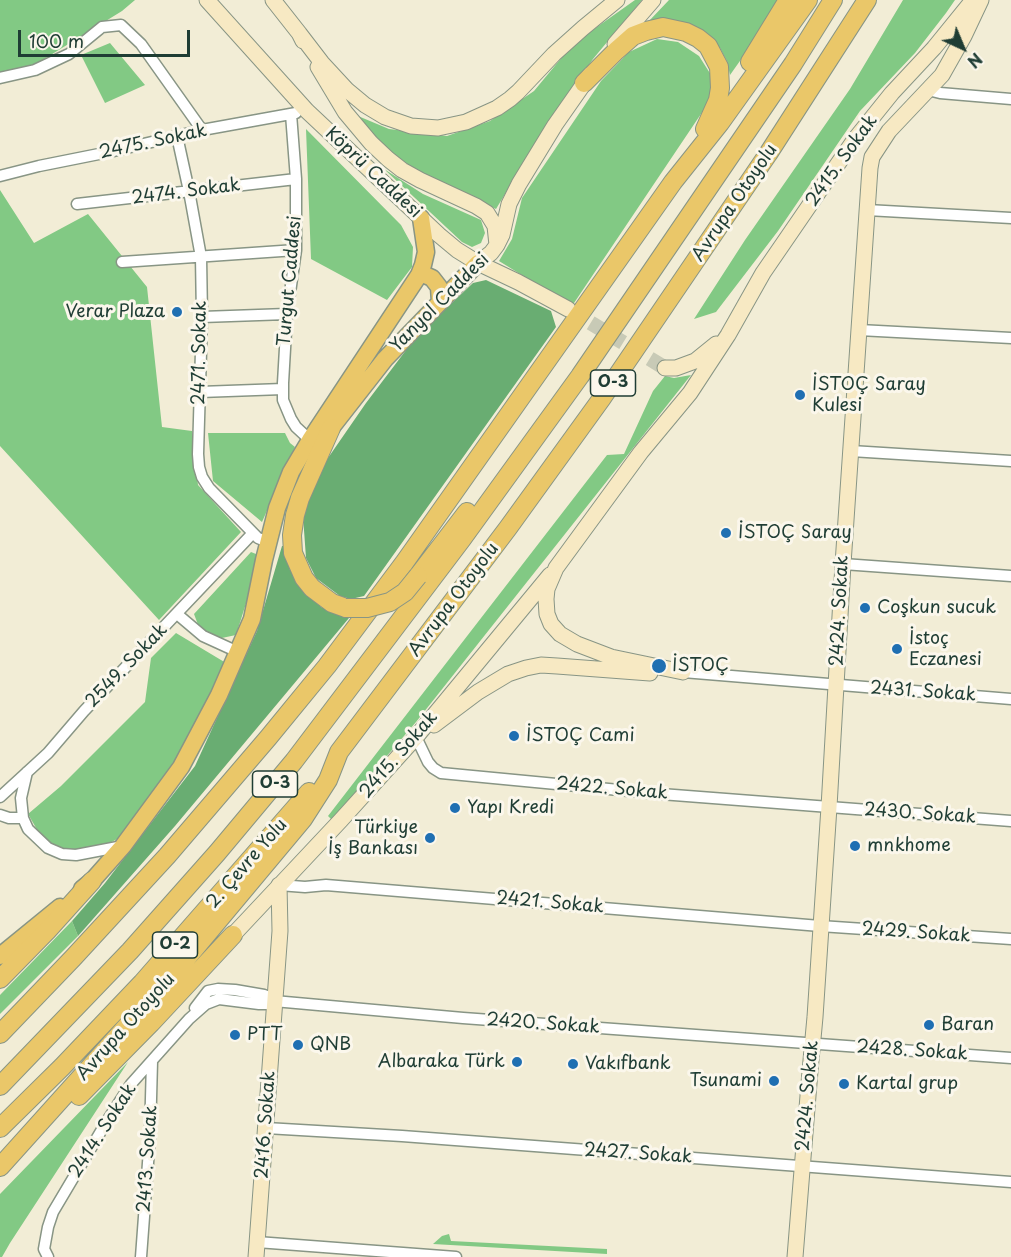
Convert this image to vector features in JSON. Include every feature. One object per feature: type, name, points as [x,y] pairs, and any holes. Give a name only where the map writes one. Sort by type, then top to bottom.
[{"type":"highway","points":[[673,182],[788,0]]},
{"type":"highway","points":[[0,1034],[167,856],[327,666],[404,563],[673,182],[726,114],[808,0]]},
{"type":"highway","name":"Avrupa Otoyolu","points":[[0,1086],[130,951],[217,853],[294,761],[408,611],[580,376],[793,64],[833,0]]},
{"type":"highway","name":"Avrupa Otoyolu","points":[[0,1167],[171,977],[303,819],[328,780],[339,752],[508,528],[602,398],[768,154],[867,0]]},
{"type":"highway","points":[[584,82],[633,36],[663,27],[686,32],[708,46],[719,67],[718,100],[705,129]]},
{"type":"highway","points":[[331,428],[300,498],[292,535],[293,553],[299,570],[312,588],[332,603],[346,608],[367,608],[390,602],[405,591],[481,495],[521,458]]},
{"type":"highway","name":"2. Çevre Yolu","points":[[0,1128],[142,983],[280,827],[339,752]]},
{"type":"highway","points":[[0,979],[92,881]]},
{"type":"highway","points":[[0,1173],[152,1023],[233,935]]},
{"type":"main road","name":"Köprü Caddesi","points":[[207,0],[307,111],[457,250],[568,309]]},
{"type":"main road","name":"Köprü Caddesi","points":[[273,0],[299,33],[345,112],[371,143],[402,170],[488,213],[495,226],[497,245]]},
{"type":"main road","points":[[299,33],[322,63],[347,90],[365,105],[386,117],[411,126],[438,128],[466,122],[497,108],[510,99],[583,27],[617,0]]},
{"type":"main road","name":"Yanyol Caddesi","points":[[252,619],[292,494],[312,455],[385,359],[497,245],[502,235],[509,204],[555,125],[584,82],[632,22],[653,0]]},
{"type":"main road","name":"2415. Sokak","points":[[233,935],[416,737],[556,568],[641,452],[690,393],[728,335],[763,273],[855,139],[973,0]]},
{"type":"main road","name":"2424. Sokak","points":[[795,1257],[829,807],[843,564],[872,157],[889,131],[942,75],[973,20],[981,0]]},
{"type":"main road","points":[[0,956],[92,881],[123,846],[181,767],[219,695],[252,619],[277,508],[291,472],[423,265],[426,252],[421,218]]},
{"type":"main road","points":[[418,275],[432,278],[439,287],[440,302]]},
{"type":"main road","points":[[665,368],[676,368],[695,361],[728,335]]},
{"type":"main road","points":[[556,568],[547,589],[547,614],[551,624],[560,634],[577,644],[611,657],[683,672]]},
{"type":"main road","points":[[416,737],[478,692],[508,674],[526,668],[541,665],[656,674],[683,672]]},
{"type":"main road","name":"2416. Sokak","points":[[256,1250],[280,931],[279,885]]},
{"type":"street","points":[[0,78],[35,70],[69,54],[102,27],[121,25],[141,44],[202,130]]},
{"type":"street","points":[[928,90],[1011,99]]},
{"type":"street","name":"2475. Sokak","points":[[0,176],[39,165],[114,151],[202,130],[307,111]]},
{"type":"street","name":"Turgut Caddesi","points":[[291,114],[296,179],[296,250],[287,314],[283,400],[296,427],[310,440]]},
{"type":"street","name":"2471. Sokak","points":[[177,136],[201,257],[199,467],[209,488],[258,538],[268,542]]},
{"type":"street","name":"2474. Sokak","points":[[77,204],[296,179]]},
{"type":"street","points":[[867,210],[1011,218]]},
{"type":"street","points":[[122,262],[296,250]]},
{"type":"street","points":[[202,317],[287,314]]},
{"type":"street","points":[[859,330],[1011,338]]},
{"type":"street","points":[[200,392],[283,389]]},
{"type":"street","points":[[851,451],[1011,461]]},
{"type":"street","name":"2549. Sokak","points":[[0,796],[48,753],[84,711],[253,533]]},
{"type":"street","points":[[843,564],[1011,576]]},
{"type":"street","points":[[177,614],[203,636],[238,652]]},
{"type":"street","name":"2431. Sokak","points":[[683,672],[1011,699]]},
{"type":"street","name":"2422. Sokak","points":[[416,737],[428,762],[441,773],[829,807]]},
{"type":"street","points":[[28,772],[21,798],[23,818],[28,829],[48,848],[62,854],[76,855],[123,846]]},
{"type":"street","name":"2430. Sokak","points":[[829,807],[1011,821]]},
{"type":"street","points":[[0,815],[9,818],[23,818]]},
{"type":"street","name":"2421. Sokak","points":[[279,885],[326,885],[820,926]]},
{"type":"street","name":"2429. Sokak","points":[[820,926],[1011,939]]},
{"type":"street","name":"2420. Sokak","points":[[189,1019],[206,1004],[219,999],[259,1004],[274,1001],[812,1044]]},
{"type":"street","name":"2414. Sokak","points":[[48,1257],[44,1249],[53,1212],[131,1084],[189,1019]]},
{"type":"street","name":"2428. Sokak","points":[[812,1044],[1011,1058]]},
{"type":"street","name":"2413. Sokak","points":[[141,1257],[150,1136],[152,1061]]},
{"type":"street","name":"2427. Sokak","points":[[266,1128],[378,1134],[1011,1182]]},
{"type":"street","points":[[256,1250],[456,1257]]},
{"type":"green space","points":[[0,0],[135,0],[122,11],[36,64],[0,74]]},
{"type":"green space","points":[[635,0],[642,0],[593,59],[541,134],[496,209],[413,170],[384,149],[358,116],[389,129],[447,136],[490,121],[534,91],[573,44]]},
{"type":"green space","points":[[669,0],[779,0],[759,34],[730,75],[727,61],[720,48],[704,32],[682,24],[649,21]]},
{"type":"green space","points":[[903,0],[955,0],[915,53],[860,111],[778,231],[716,312],[694,319],[745,240],[850,89]]},
{"type":"green space","points":[[657,39],[678,42],[699,56],[713,78],[709,102],[572,306],[499,261],[512,239],[522,198],[601,81],[629,52]]},
{"type":"green space","points":[[110,43],[145,85],[105,103],[81,55]]},
{"type":"green space","points":[[306,129],[401,225],[413,247],[412,267],[387,300],[311,259]]},
{"type":"green space","points":[[384,169],[423,194],[481,220],[485,233],[481,243],[472,247],[462,242]]},
{"type":"green space","points":[[0,190],[34,243],[88,214],[147,287],[162,427],[192,431],[198,485],[241,532],[159,620],[0,446]]},
{"type":"green space","points":[[486,280],[551,311],[556,327],[364,596],[351,599],[340,596],[316,578],[306,558],[303,516],[319,471],[366,403],[416,337],[473,283]]},
{"type":"green space","points":[[691,375],[416,722],[332,820],[328,816],[607,455],[624,454],[653,391],[665,376],[674,378]]},
{"type":"green space","points":[[208,433],[285,433],[295,447],[262,522],[213,481]]},
{"type":"green space","points":[[282,546],[285,546],[290,570],[321,607],[349,618],[175,826],[78,936],[72,921],[105,883],[195,766],[257,631]]},
{"type":"green space","points":[[251,552],[261,556],[236,635],[217,639],[200,630],[194,614]]},
{"type":"green space","points":[[176,633],[226,663],[198,729],[136,821],[119,838],[91,853],[63,852],[43,840],[28,814],[61,786],[145,702],[151,658]]},
{"type":"green space","points":[[72,921],[78,936],[0,1014],[0,995]]},
{"type":"green space","points":[[128,1062],[2,1257],[0,1257],[0,1194]]},
{"type":"green space","points":[[449,1234],[451,1241],[607,1249],[607,1254],[433,1244],[442,1236]]},
{"type":"tunnel","points":[[571,311],[665,368]]},
{"type":"place","name":"Verar Plaza","points":[[177,312]]},
{"type":"place","name":"İSTOÇ Saray Kulesi","points":[[800,395]]},
{"type":"place","name":"İSTOÇ Saray","points":[[726,533]]},
{"type":"place","name":"Coşkun sucuk","points":[[865,608]]},
{"type":"place","name":"İstoç Eczanesi","points":[[897,649]]},
{"type":"place","name":"İSTOÇ","points":[[659,666]]},
{"type":"place","name":"İSTOÇ Cami","points":[[514,736]]},
{"type":"place","name":"Yapı Kredi","points":[[455,808]]},
{"type":"place","name":"Türkiye İş Bankası","points":[[430,838]]},
{"type":"place","name":"mnkhome","points":[[855,846]]},
{"type":"place","name":"Baran","points":[[929,1025]]},
{"type":"place","name":"PTT","points":[[235,1035]]},
{"type":"place","name":"QNB","points":[[298,1045]]},
{"type":"place","name":"Albaraka Türk","points":[[517,1062]]},
{"type":"place","name":"Vakıfbank","points":[[573,1064]]},
{"type":"place","name":"Tsunami","points":[[774,1081]]},
{"type":"place","name":"Kartal grup","points":[[844,1084]]}]
